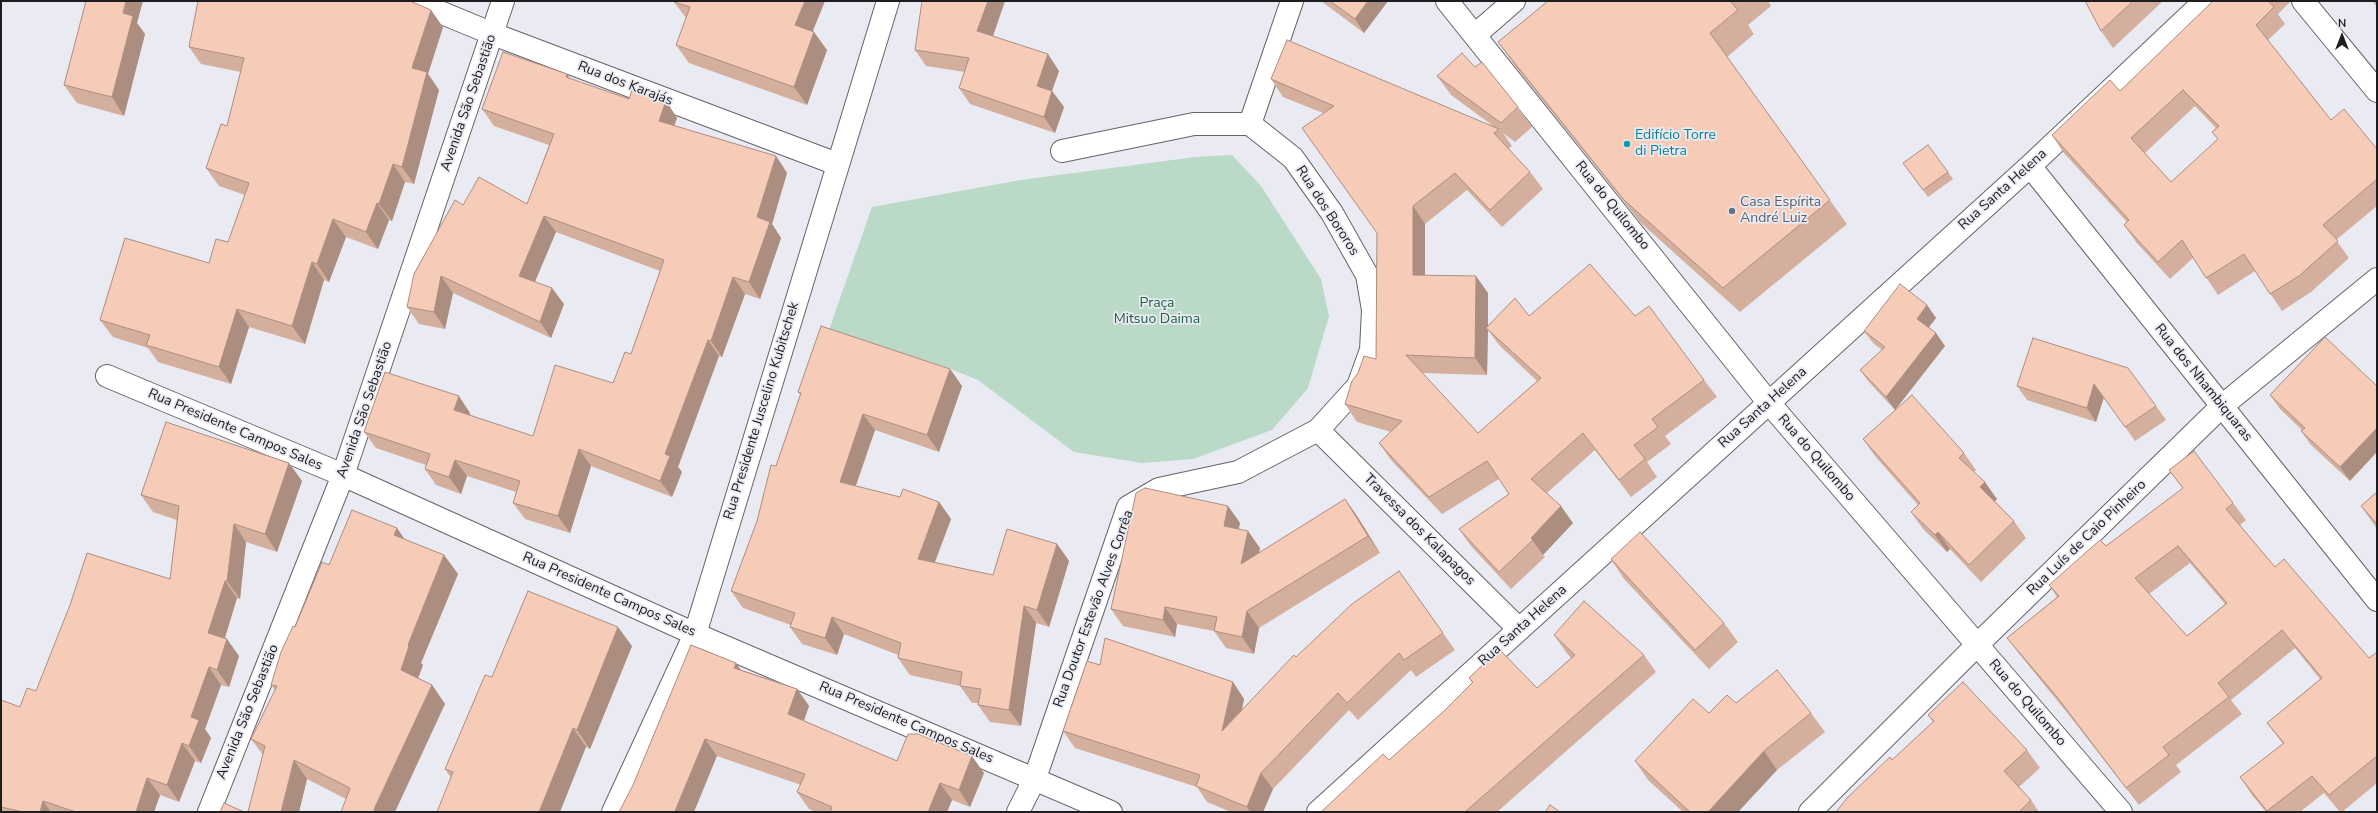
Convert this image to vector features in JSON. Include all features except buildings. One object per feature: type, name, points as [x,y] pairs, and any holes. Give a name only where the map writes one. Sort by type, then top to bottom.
[{"type":"street","name":"Rua dos Karajás","points":[[413,1],[493,34],[837,164]]},
{"type":"street","name":"Avenida São Sebastião","points":[[209,812],[343,475],[503,1]]},
{"type":"street","name":"Rua Presidente Juscelino Kubitschek","points":[[613,812],[695,634],[837,164],[888,1]]},
{"type":"street","points":[[1062,151],[1194,124],[1250,124],[1292,1]]},
{"type":"street","name":"Rua do Quilombo","points":[[1446,1],[1475,35],[1769,403],[2121,812]]},
{"type":"street","points":[[1475,35],[1514,1]]},
{"type":"street","name":"Rua Santa Helena","points":[[1318,812],[2030,166],[2205,1]]},
{"type":"street","points":[[2303,1],[2377,91]]},
{"type":"street","name":"Rua dos Bororos","points":[[1250,124],[1293,158],[1332,213],[1366,275],[1373,310],[1371,350],[1358,386],[1318,430]]},
{"type":"street","name":"Rua dos Nhambiquaras","points":[[2030,166],[2377,600]]},
{"type":"street","name":"Rua Luís de Caio Pinheiro","points":[[1810,812],[1977,645],[2222,406],[2377,279]]},
{"type":"street","name":"Rua Presidente Campos Sales","points":[[106,376],[343,475],[695,634],[1035,778],[1111,812]]},
{"type":"street","name":"Travessa dos Kalapagos","points":[[1318,430],[1519,629]]},
{"type":"street","name":"Rua Doutor Estevão Alves Corrêa","points":[[1018,812],[1035,778],[1128,507],[1159,489],[1238,472],[1318,430]]},
{"type":"green space","name":"Praça Mitsuo Daima","points":[[1232,155],[1261,186],[1321,279],[1329,316],[1308,388],[1272,430],[1193,459],[1142,463],[1074,452],[978,380],[943,366],[829,330],[872,207],[1021,180],[1195,157]]},
{"type":"place","name":"Edifício Torre di Pietra","points":[[1627,144]]},
{"type":"place","name":"Casa Espírita André Luiz","points":[[1732,211]]}]
